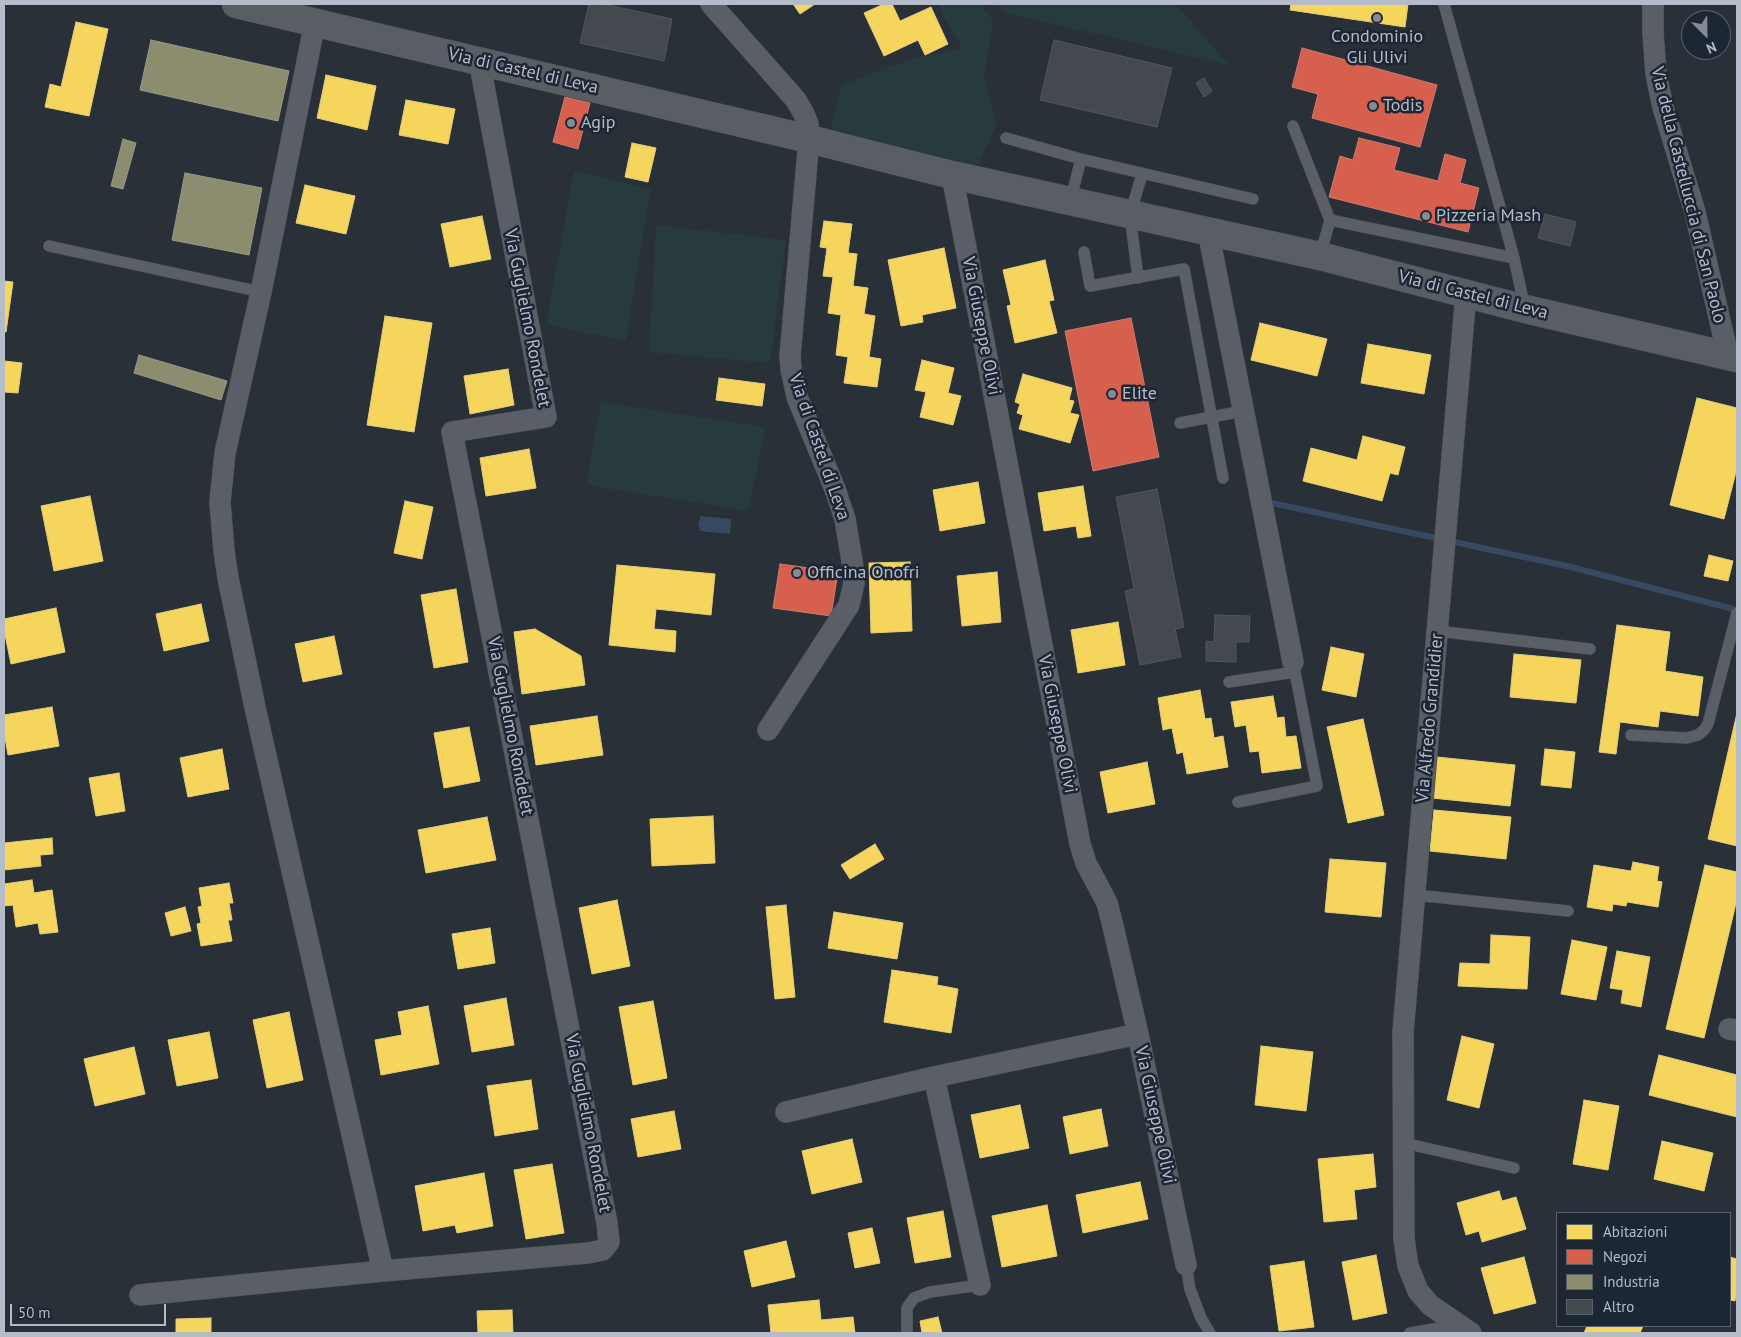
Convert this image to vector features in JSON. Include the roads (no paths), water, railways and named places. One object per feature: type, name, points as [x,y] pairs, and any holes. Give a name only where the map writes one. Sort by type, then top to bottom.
[{"type":"street","name":"Via di Castel di Leva","points":[[236,4],[479,60],[952,175],[1320,256],[1525,308],[1733,357]]},
{"type":"street","points":[[711,4],[796,100],[806,118],[809,139]]},
{"type":"street","name":"Via della Castelluccia di San Paolo","points":[[1653,4],[1654,53],[1661,98],[1695,212],[1733,357]]},
{"type":"street","points":[[315,22],[222,476],[220,502],[224,551],[256,712],[383,1270]]},
{"type":"street","name":"Via Guglielmo Rondelet","points":[[140,1295],[383,1270],[588,1253],[603,1250],[609,1242],[607,1223],[452,432],[546,416],[479,60]]},
{"type":"street","name":"Via di Castel di Leva","points":[[768,730],[827,637],[842,617],[849,605],[854,583],[845,519],[798,397],[791,369],[790,356],[809,139]]},
{"type":"street","name":"Via Giuseppe Olivi","points":[[952,175],[1080,844],[1086,863],[1107,903],[1138,1034],[1186,1265]]},
{"type":"street","points":[[1208,231],[1294,667]]},
{"type":"street","name":"Via Alfredo Grandidier","points":[[1465,1329],[1430,1305],[1414,1284],[1408,1266],[1404,1240],[1403,1032],[1466,292]]},
{"type":"street","points":[[786,1112],[934,1077],[1138,1034]]},
{"type":"street","points":[[934,1077],[980,1285]]},
{"type":"lane","points":[[1444,4],[1514,258],[1525,308]]},
{"type":"lane","points":[[1293,126],[1330,220],[1320,256]]},
{"type":"lane","points":[[1006,138],[1081,159],[1252,199]]},
{"type":"lane","points":[[1070,202],[1081,159]]},
{"type":"lane","points":[[1138,278],[1130,215],[1142,174]]},
{"type":"lane","points":[[1330,220],[1514,258]]},
{"type":"lane","points":[[49,246],[261,292]]},
{"type":"lane","points":[[1084,252],[1090,286],[1184,269],[1223,478]]},
{"type":"lane","points":[[1180,423],[1244,410]]},
{"type":"lane","points":[[1631,735],[1687,738],[1698,735],[1704,730],[1708,724],[1736,618]]},
{"type":"lane","points":[[1437,631],[1590,649]]},
{"type":"lane","points":[[1229,682],[1294,667],[1317,786],[1238,802]]},
{"type":"lane","points":[[1415,895],[1568,911]]},
{"type":"lane","points":[[1404,1143],[1514,1168]]},
{"type":"lane","points":[[1186,1265],[1190,1289],[1201,1318],[1210,1333]]},
{"type":"lane","points":[[907,1333],[907,1308],[914,1298],[930,1292],[980,1285]]},
{"type":"lane","points":[[1410,1333],[1465,1329]]},
{"type":"water","points":[[701,516],[731,519],[730,534],[700,531],[698,524]]},
{"type":"waterway","points":[[1272,503],[1571,567],[1737,610]]},
{"type":"place","name":"Condominio Gli Ulivi","points":[[1377,18]]},
{"type":"place","name":"Todis","points":[[1373,106]]},
{"type":"place","name":"Agip","points":[[571,123]]},
{"type":"place","name":"Pizzeria Mash","points":[[1426,216]]},
{"type":"place","name":"Elite","points":[[1112,394]]},
{"type":"place","name":"Officina Onofri","points":[[797,573]]}]
